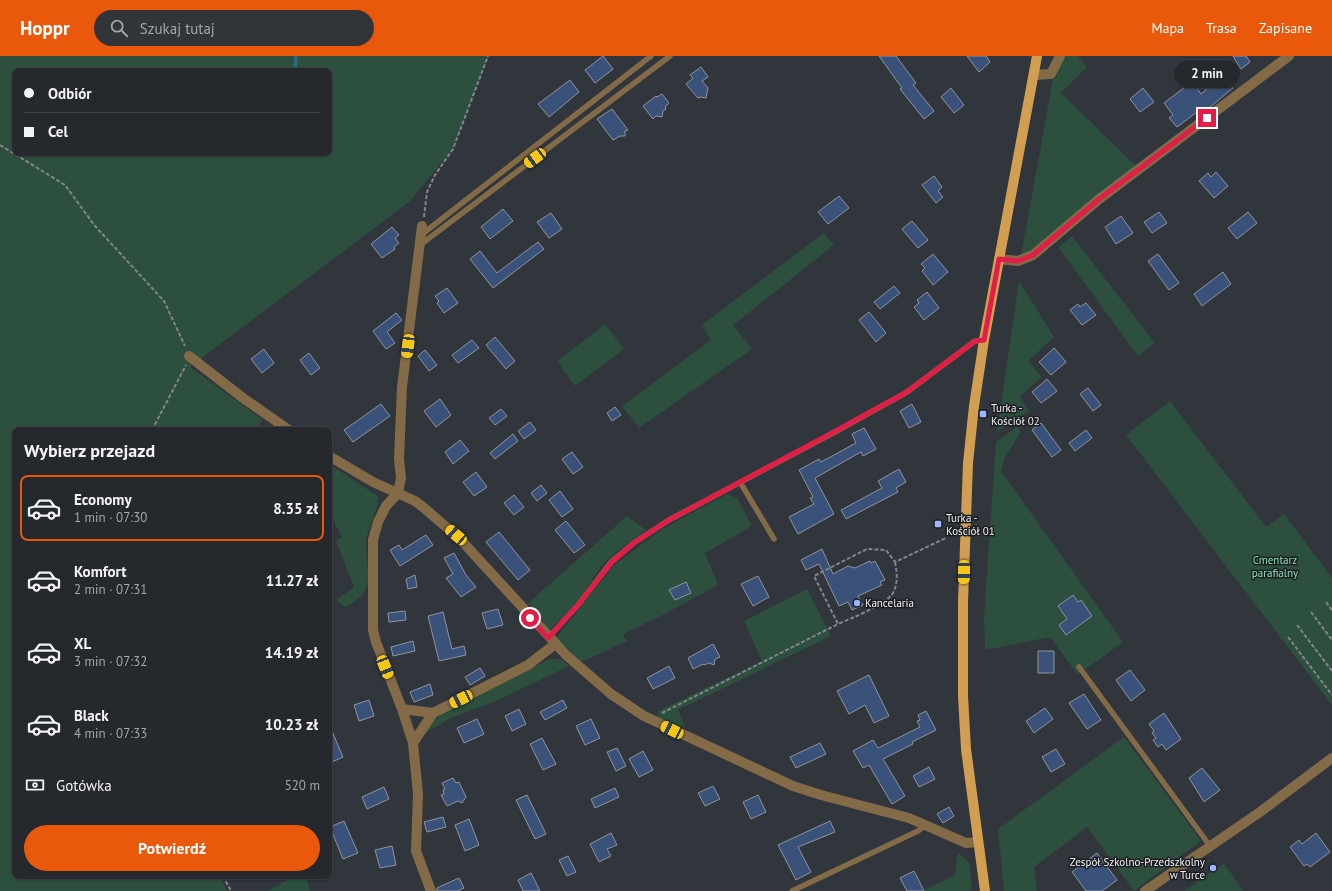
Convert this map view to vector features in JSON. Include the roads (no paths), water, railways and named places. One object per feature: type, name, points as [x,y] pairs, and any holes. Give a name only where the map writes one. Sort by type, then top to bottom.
[{"type":"main road","points":[[985,891],[967,756],[963,710],[963,618],[968,463],[973,412],[984,340],[1037,56]]},
{"type":"street","points":[[1034,75],[1051,74],[1060,56]]},
{"type":"street","points":[[999,259],[1018,261],[1033,255],[1098,200],[1289,56]]},
{"type":"street","points":[[421,235],[402,387],[399,459],[401,478],[398,493],[386,506],[378,522],[373,540],[373,630],[378,648],[402,709],[413,743],[418,794],[416,851],[431,891]]},
{"type":"street","points":[[189,356],[243,398],[285,427]]},
{"type":"street","points":[[332,458],[373,482],[419,504],[456,535],[551,641],[594,680],[650,719],[793,786],[926,825],[966,843],[978,842]]},
{"type":"street","points":[[413,743],[432,713],[528,664],[551,641]]},
{"type":"street","points":[[402,709],[432,713]]},
{"type":"street","points":[[1145,891],[1332,758]]},
{"type":"lane","points":[[421,235],[651,56]]},
{"type":"lane","points":[[421,235],[670,56]]},
{"type":"lane","points":[[551,641],[621,552],[669,520],[907,392],[975,341],[984,340]]},
{"type":"lane","points":[[740,482],[774,539]]},
{"type":"lane","points":[[1080,667],[1210,846]]},
{"type":"lane","points":[[792,891],[918,831],[926,825]]},
{"type":"waterway","points":[[295,68],[296,56]]},
{"type":"place","name":"Turka - Kościół 02","points":[[983,414]]},
{"type":"place","name":"Turka - Kościół 01","points":[[938,524]]},
{"type":"place","name":"Kancelaria","points":[[857,603]]},
{"type":"place","name":"Zespół Szkolno-Przedszkolny w Turce","points":[[1213,868]]},
{"type":"park label","name":"Cmentarz parafialny","points":[[1275,566]]}]
